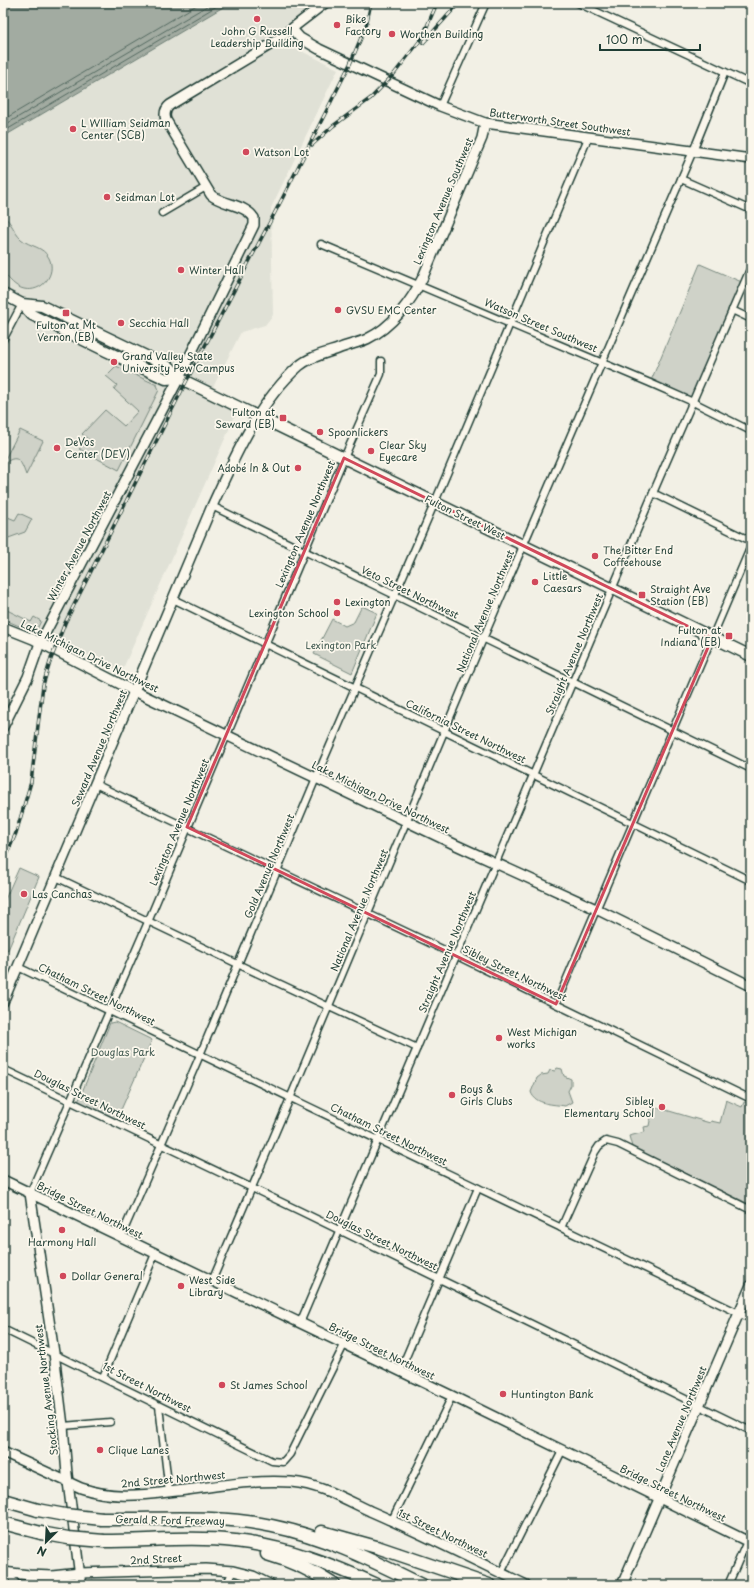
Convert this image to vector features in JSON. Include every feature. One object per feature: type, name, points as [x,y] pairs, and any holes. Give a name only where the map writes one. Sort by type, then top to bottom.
[{"type":"highway","name":"Gerald R Ford Freeway","points":[[3,1500],[38,1510],[102,1519],[199,1518],[257,1524],[301,1533],[356,1552],[422,1585]]},
{"type":"highway","points":[[199,1518],[207,1513],[224,1513],[283,1522],[380,1548],[489,1585]]},
{"type":"highway","name":"Gerald R Ford Freeway","points":[[3,1523],[68,1538],[104,1541],[234,1541],[288,1550],[311,1557],[377,1585]]},
{"type":"highway","points":[[203,1540],[280,1557],[317,1573],[334,1585]]},
{"type":"main road","name":"Fulton Street West","points":[[3,294],[22,304],[42,306],[171,368],[179,378],[435,502],[612,590],[751,656]]},
{"type":"street","points":[[162,213],[206,187],[166,120],[165,113],[168,107],[263,50],[325,3]]},
{"type":"street","points":[[440,106],[486,3]]},
{"type":"street","points":[[578,3],[751,84]]},
{"type":"street","points":[[593,10],[596,3]]},
{"type":"street","name":"Butterworth Street Southwest","points":[[292,29],[300,38],[318,49],[440,106],[485,124],[751,159]]},
{"type":"street","name":"National Avenue Northwest","points":[[212,1281],[601,363],[693,151],[725,72]]},
{"type":"street","name":"Lexington Avenue Southwest","points":[[258,416],[284,381],[301,364],[323,354],[367,339],[387,327],[403,309],[419,286],[482,138],[485,124]]},
{"type":"street","name":"Gold Avenue Northwest","points":[[121,1237],[435,502],[588,138]]},
{"type":"street","points":[[681,179],[751,210]]},
{"type":"street","name":"Winter Avenue Northwest","points":[[3,726],[28,677],[40,643],[179,378],[252,229],[254,218],[249,212],[216,199],[211,195],[206,187]]},
{"type":"street","name":"Watson Street Southwest","points":[[321,244],[693,402],[751,431]]},
{"type":"street","name":"Straight Avenue Northwest","points":[[300,1323],[534,775],[572,682],[751,266]]},
{"type":"street","points":[[3,340],[22,304]]},
{"type":"street","points":[[732,310],[751,319]]},
{"type":"street","points":[[344,458],[381,374],[381,361]]},
{"type":"street","name":"Seward Avenue Northwest","points":[[3,1002],[135,692],[212,506],[235,457],[258,416]]},
{"type":"street","name":"Lexington Avenue Northwest","points":[[30,1193],[148,922],[344,458]]},
{"type":"street","points":[[653,493],[751,541]]},
{"type":"street","name":"Veto Street Northwest","points":[[212,506],[751,769]]},
{"type":"street","points":[[556,1004],[751,546]]},
{"type":"street","name":"California Street Northwest","points":[[173,599],[751,881]]},
{"type":"street","name":"Lake Michigan Drive Northwest","points":[[3,627],[40,643],[135,692],[406,822],[596,909],[751,986]]},
{"type":"street","name":"Sibley Street Northwest","points":[[95,784],[278,870],[751,1099]]},
{"type":"street","points":[[56,877],[148,922],[417,1048]]},
{"type":"street","name":"Chatham Street Northwest","points":[[18,968],[751,1319]]},
{"type":"street","name":"Douglas Street Northwest","points":[[3,1069],[751,1431]]},
{"type":"street","points":[[562,1228],[595,1152],[599,1146],[606,1141],[618,1144],[751,1210]]},
{"type":"street","name":"Bridge Street Northwest","points":[[3,1180],[452,1396],[562,1451],[750,1539]]},
{"type":"street","points":[[400,1371],[478,1188]]},
{"type":"street","name":"Stocking Avenue Northwest","points":[[30,1193],[54,1353],[81,1585]]},
{"type":"street","points":[[103,1377],[155,1254]]},
{"type":"street","name":"Lane Avenue Northwest","points":[[622,1585],[751,1284]]},
{"type":"street","name":"1st Street Northwest","points":[[3,1329],[272,1461],[283,1462],[290,1454],[344,1345]]},
{"type":"street","points":[[392,1520],[452,1396]]},
{"type":"street","points":[[159,1406],[170,1492]]},
{"type":"street","points":[[63,1426],[110,1422]]},
{"type":"street","points":[[501,1573],[562,1451]]},
{"type":"street","name":"2nd Street Northwest","points":[[3,1452],[69,1483],[94,1492],[110,1495],[135,1496],[247,1483],[282,1481]]},
{"type":"street","name":"1st Street Northwest","points":[[282,1481],[305,1484],[321,1489],[392,1520],[526,1585]]},
{"type":"street","points":[[728,1585],[750,1539]]},
{"type":"street","name":"2nd Street","points":[[80,1573],[179,1568],[232,1571]]},
{"type":"street","points":[[226,1585],[232,1571],[253,1576],[272,1585]]},
{"type":"street","points":[[4,1572],[52,1576],[80,1573]]},
{"type":"street","points":[[4,1572],[18,1585]]},
{"type":"highlighted area","points":[[344,458],[712,638],[556,1004],[187,827]]},
{"type":"shaded area","name":"Grand Valley State University Pew Campus","points":[[230,3],[317,3],[277,34],[289,45],[338,69],[271,208],[273,315],[265,325],[241,332],[210,393],[239,407],[121,673],[38,628],[3,614],[3,137]]},
{"type":"green space","points":[[4,217],[21,239],[43,251],[49,258],[51,270],[49,276],[42,285],[37,288],[21,288],[12,282],[3,272]]},
{"type":"green space","points":[[700,264],[744,283],[693,402],[650,383]]},
{"type":"green space","points":[[116,366],[157,385],[159,390],[119,470],[79,449],[89,440],[82,434],[105,410],[124,426],[138,411],[114,389],[117,385],[106,376]]},
{"type":"green space","points":[[20,430],[43,441],[26,475],[21,464],[16,459],[9,460],[4,464],[3,463]]},
{"type":"green space","points":[[19,513],[32,519],[25,532],[3,540],[3,515],[15,520]]},
{"type":"green space","name":"Lexington Park","points":[[362,606],[377,613],[352,673],[314,654],[332,619],[345,626],[354,622]]},
{"type":"green space","points":[[3,608],[31,622],[34,617],[41,621],[37,629],[33,632],[3,619]]},
{"type":"green space","points":[[19,868],[39,877],[8,950],[3,947],[3,904]]},
{"type":"green space","name":"Douglas Park","points":[[115,1022],[152,1040],[116,1121],[78,1102],[110,1023]]},
{"type":"green space","points":[[557,1068],[562,1069],[564,1076],[571,1079],[571,1085],[568,1091],[572,1102],[565,1106],[541,1102],[533,1096],[531,1092],[537,1078],[541,1075],[548,1074],[550,1070],[555,1071]]},
{"type":"green space","points":[[726,1100],[742,1107],[744,1102],[751,1105],[751,1205],[632,1147],[629,1136],[645,1132],[644,1127],[649,1126],[652,1110],[659,1108],[710,1123],[711,1121],[720,1123]]},
{"type":"water","points":[[3,3],[230,3],[3,137]]},
{"type":"railway","points":[[3,863],[16,833],[31,782],[43,685],[65,623],[186,382],[283,197],[350,64],[366,26],[371,3]]},
{"type":"railway","points":[[312,145],[333,126],[371,98],[394,74],[422,38],[437,3]]},
{"type":"railway","points":[[423,43],[459,3]]},
{"type":"place","name":"John G Russell Leadership Building","points":[[257,19]]},
{"type":"place","name":"Bike Factory","points":[[337,25]]},
{"type":"place","name":"Worthen Building","points":[[392,34]]},
{"type":"place","name":"L WIlliam Seidman Center (SCB)","points":[[73,129]]},
{"type":"place","name":"Watson Lot","points":[[246,152]]},
{"type":"place","name":"Seidman Lot","points":[[107,197]]},
{"type":"place","name":"Winter Hall","points":[[181,270]]},
{"type":"place","name":"GVSU EMC Center","points":[[338,310]]},
{"type":"place","name":"Fulton at Mt Vernon (EB)","points":[[66,313]]},
{"type":"place","name":"Secchia Hall","points":[[121,323]]},
{"type":"place","name":"Grand Valley State University Pew Campus","points":[[114,362]]},
{"type":"place","name":"Fulton at Seward (EB)","points":[[283,418]]},
{"type":"place","name":"Spoonlickers","points":[[320,432]]},
{"type":"place","name":"DeVos Center (DEV)","points":[[57,448]]},
{"type":"place","name":"Clear Sky Eyecare","points":[[371,451]]},
{"type":"place","name":"Adobé In & Out","points":[[298,468]]},
{"type":"place","name":"The Bitter End Coffeehouse","points":[[595,556]]},
{"type":"place","name":"Little Caesars","points":[[535,582]]},
{"type":"place","name":"Straight Ave Station (EB)","points":[[642,595]]},
{"type":"place","name":"Lexington","points":[[337,602]]},
{"type":"place","name":"Lexington School","points":[[337,613]]},
{"type":"place","name":"Fulton at Indiana (EB)","points":[[729,636]]},
{"type":"place","name":"Las Canchas","points":[[24,894]]},
{"type":"place","name":"West Michigan works","points":[[499,1038]]},
{"type":"place","name":"Boys & Girls Clubs","points":[[452,1095]]},
{"type":"place","name":"Sibley Elementary School","points":[[662,1107]]},
{"type":"place","name":"Harmony Hall","points":[[62,1230]]},
{"type":"place","name":"Dollar General","points":[[63,1276]]},
{"type":"place","name":"West Side Library","points":[[181,1286]]},
{"type":"place","name":"St James School","points":[[222,1385]]},
{"type":"place","name":"Huntington Bank","points":[[503,1394]]},
{"type":"place","name":"Clique Lanes","points":[[100,1450]]}]
